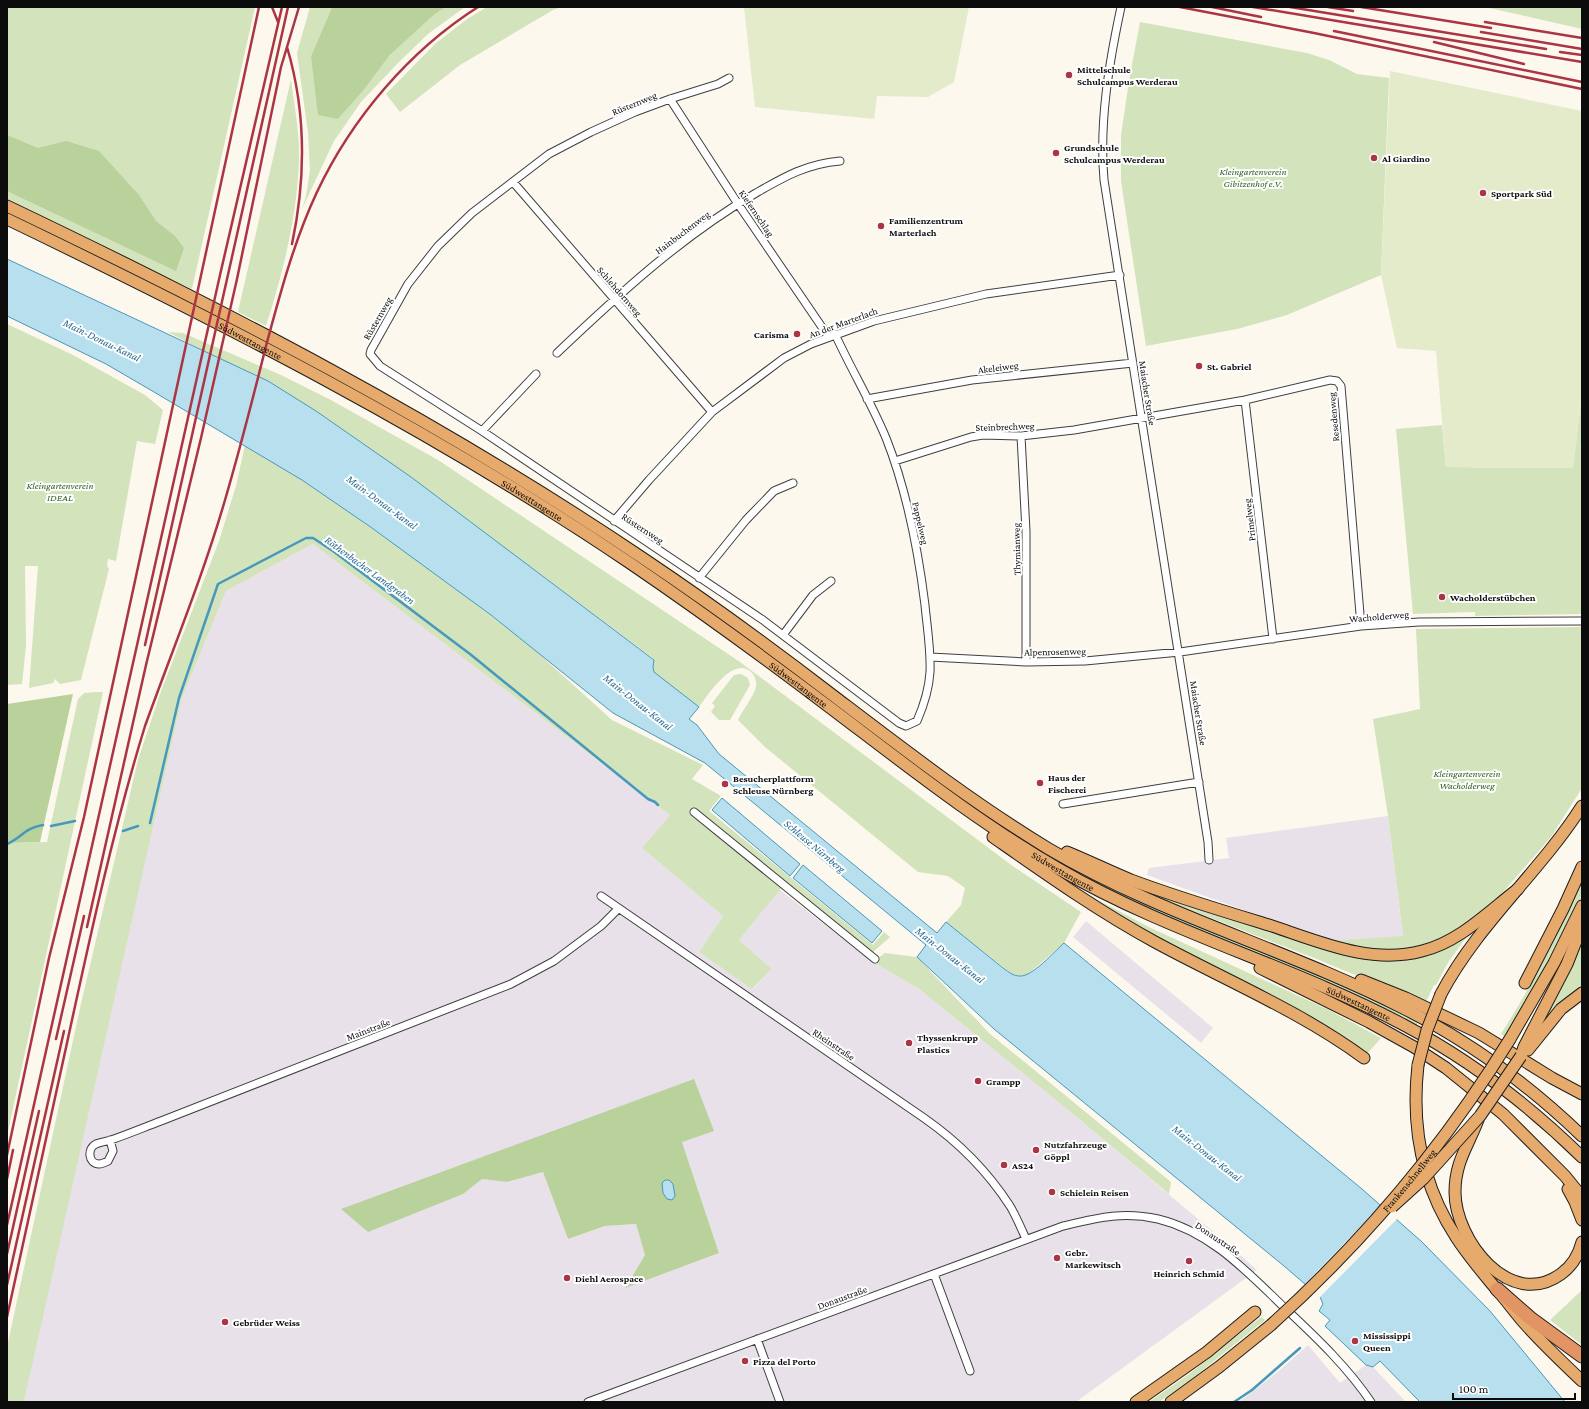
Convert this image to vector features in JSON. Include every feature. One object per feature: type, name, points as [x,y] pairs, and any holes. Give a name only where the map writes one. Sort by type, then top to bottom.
[{"type":"highway","name":"Südwesttangente","points":[[7,206],[144,273],[297,351],[404,409],[506,470],[598,528],[686,588],[756,638],[950,783],[1028,836],[1082,868],[1139,896],[1305,964],[1385,999],[1441,1028],[1520,1082],[1552,1108],[1582,1136]]},
{"type":"highway","name":"Südwesttangente","points":[[7,219],[312,372],[405,423],[508,485],[601,544],[690,604],[750,647],[954,800],[1010,839],[1074,878],[1146,914],[1339,994],[1406,1026],[1437,1043],[1514,1096],[1552,1128],[1582,1157]]},
{"type":"highway","points":[[954,800],[964,815],[1086,902],[1155,942],[1314,1025],[1364,1058]]},
{"type":"highway","points":[[1582,806],[1554,845],[1478,937],[1454,971],[1441,994],[1427,1030],[1418,1065],[1415,1105],[1420,1153],[1428,1180],[1439,1207],[1456,1238],[1476,1265],[1526,1325],[1582,1381]]},
{"type":"highway","points":[[1028,836],[1114,873],[1183,898],[1319,941],[1368,954],[1395,956],[1433,948],[1466,929],[1518,889]]},
{"type":"highway","points":[[1525,983],[1563,909],[1582,867]]},
{"type":"highway","name":"Frankenschnellweg","points":[[1171,1402],[1219,1367],[1271,1325],[1323,1275],[1370,1225],[1449,1130],[1484,1080],[1510,1039],[1554,963],[1582,906]]},
{"type":"highway","points":[[1524,1051],[1567,964],[1582,926]]},
{"type":"highway","points":[[1225,947],[1267,972],[1369,1022],[1414,1047],[1446,1068],[1500,1111],[1565,1176],[1582,1197]]},
{"type":"highway","points":[[1305,964],[1352,977],[1446,1016],[1479,1032],[1552,1078],[1582,1094]]},
{"type":"highway","points":[[1370,1225],[1404,1198],[1423,1179],[1480,1116],[1524,1051],[1561,1009],[1582,993]]},
{"type":"highway","points":[[1552,1078],[1582,1103]]},
{"type":"highway","points":[[1480,1116],[1463,1152],[1456,1180],[1456,1206],[1460,1222],[1472,1246],[1486,1263],[1508,1278],[1524,1283],[1536,1283],[1549,1281],[1564,1272],[1576,1257],[1582,1242]]},
{"type":"highway","points":[[1552,1163],[1575,1202],[1582,1220]]},
{"type":"highway","points":[[1497,1289],[1530,1318],[1582,1356]]},
{"type":"highway","points":[[1136,1402],[1207,1352],[1255,1312]]},
{"type":"street","name":"Maiacher Straße","points":[[1121,7],[1113,48],[1106,98],[1103,145],[1104,180],[1180,652],[1208,842],[1209,860]]},
{"type":"street","name":"Rüsternweg","points":[[729,78],[718,84],[635,112],[589,133],[549,154],[472,213],[438,246],[408,284],[370,354],[380,366],[482,431],[783,635],[899,723],[906,726],[910,724]]},
{"type":"street","name":"Kiefernschlag","points":[[670,99],[738,204],[832,335]]},
{"type":"street","name":"Hainbuchenweg","points":[[557,353],[614,299],[679,245],[738,204],[792,173],[824,162],[840,161]]},
{"type":"street","name":"Schlehdornweg","points":[[513,182],[712,412]]},
{"type":"street","name":"An der Marterlach","points":[[614,521],[649,480],[712,412],[784,358],[832,335],[880,319],[986,294],[1120,275]]},
{"type":"street","name":"Pappelweg","points":[[832,335],[867,399],[885,436],[895,460],[909,514],[919,564],[930,657],[930,673],[927,694],[917,721],[910,724]]},
{"type":"street","name":"Akeleiweg","points":[[867,399],[972,380],[1133,363]]},
{"type":"street","points":[[482,431],[536,374]]},
{"type":"street","name":"Resedenweg","points":[[1142,418],[1245,400],[1330,380],[1337,381],[1340,386],[1362,626]]},
{"type":"street","name":"Primelweg","points":[[1245,400],[1273,639]]},
{"type":"street","name":"Steinbrechweg","points":[[895,460],[971,437],[983,435],[1021,436],[1074,430],[1142,418]]},
{"type":"street","name":"Thymianweg","points":[[1021,436],[1026,531],[1026,662]]},
{"type":"street","points":[[699,578],[746,520],[774,491],[793,483]]},
{"type":"street","points":[[783,635],[813,595],[831,581]]},
{"type":"street","name":"Wacholderweg","points":[[1180,652],[1362,626],[1419,622],[1582,621]]},
{"type":"street","name":"Alpenrosenweg","points":[[930,657],[1026,662],[1092,661],[1180,652]]},
{"type":"street","points":[[1063,804],[1199,782]]},
{"type":"street","points":[[694,812],[875,959]]},
{"type":"street","name":"Rheinstraße","points":[[601,896],[924,1118],[955,1142],[978,1165],[1010,1206],[1026,1239]]},
{"type":"street","name":"Mainstraße","points":[[110,1140],[511,984],[554,961],[601,926],[618,909]]},
{"type":"street","name":"Donaustraße","points":[[588,1402],[1063,1226],[1104,1216],[1124,1215],[1158,1219],[1182,1227],[1223,1251],[1333,1355],[1362,1388],[1372,1402]]},
{"type":"street","points":[[934,1274],[970,1371]]},
{"type":"street","points":[[757,1339],[780,1402]]},
{"type":"shaded area","points":[[313,544],[670,815],[642,848],[723,916],[699,952],[753,989],[772,969],[739,940],[780,890],[873,962],[919,989],[1062,1105],[1257,1270],[1076,1402],[23,1402],[182,698],[226,591]],"holes":[[[682,1142],[719,1253],[625,1287],[645,1255],[636,1224],[605,1226],[568,1239],[543,1172],[507,1182],[482,1179],[342,1209],[402,1187]]]},
{"type":"shaded area","points":[[1388,816],[1403,937],[1329,941],[1147,875],[1149,868],[1229,858],[1226,838]]},
{"type":"shaded area","points":[[1086,921],[1213,1028],[1201,1043],[1073,937]]},
{"type":"shaded area","points":[[1308,1345],[1340,1383],[1366,1365],[1373,1367],[1406,1402],[1239,1402],[1280,1370]]},
{"type":"green space","points":[[7,7],[255,7],[192,289],[7,201]]},
{"type":"green space","points":[[310,7],[332,7],[311,56],[338,119],[363,91],[390,55],[435,14],[446,7],[465,7],[428,34],[361,102],[334,141],[302,209],[306,196],[310,170],[308,133],[297,53]]},
{"type":"green space","points":[[332,7],[446,7],[435,14],[390,55],[363,91],[338,119],[318,115],[311,56]]},
{"type":"green space","points":[[487,7],[561,7],[553,10],[460,65],[400,112],[386,94],[435,44],[467,19]]},
{"type":"green space","points":[[744,7],[969,7],[954,82],[928,97],[877,96],[874,119],[755,107]]},
{"type":"green space","points":[[1485,7],[1582,7],[1582,29]]},
{"type":"green space","name":"Kleingartenverein Gibitzenhof e.V.","points":[[1140,22],[1307,53],[1329,60],[1357,74],[1389,78],[1381,275],[1287,315],[1237,329],[1146,346],[1121,181],[1121,135]]},
{"type":"green space","name":"Sportpark Süd","points":[[1390,71],[1582,111],[1582,394],[1573,468],[1446,467],[1436,351],[1397,348],[1381,275]]},
{"type":"green space","points":[[291,79],[299,140],[298,181],[288,244],[278,286],[266,326],[238,312]]},
{"type":"green space","points":[[7,135],[38,148],[66,141],[99,151],[139,195],[156,221],[175,236],[184,248],[176,271],[7,191]]},
{"type":"green space","name":"Kleingartenverein IDEAL","points":[[7,324],[73,355],[145,395],[163,410],[155,444],[137,441],[116,561],[108,559],[107,565],[109,569],[81,680],[60,684],[55,679],[53,683],[29,688],[38,566],[25,566],[26,645],[22,684],[7,685]]},
{"type":"green space","points":[[168,332],[183,333],[281,375],[331,400],[438,460],[740,662],[1014,867],[1081,912],[1064,943],[1028,974],[1022,976],[1012,974],[946,922],[961,905],[965,888],[948,876],[918,872],[765,747],[738,720],[756,687],[756,679],[752,673],[745,669],[737,669],[730,672],[722,678],[699,707],[654,672],[654,659],[411,477],[316,411]]},
{"type":"green space","points":[[1582,394],[1582,614],[1475,616],[1475,612],[1413,614],[1396,429],[1442,425],[1446,467],[1573,468]]},
{"type":"green space","points":[[245,445],[302,480],[455,588],[528,644],[612,720],[703,765],[692,779],[721,796],[709,811],[873,945],[884,932],[890,937],[872,953],[785,884],[739,940],[772,969],[752,989],[699,952],[723,916],[642,848],[670,815],[313,544],[226,591],[182,698],[24,1401],[7,1402],[7,1347],[80,1008],[138,760],[160,694],[219,541],[236,486]]},
{"type":"green space","name":"Kleingartenverein Wacholderweg","points":[[1582,627],[1582,788],[1551,837],[1504,891],[1471,922],[1437,943],[1384,953],[1329,941],[1403,936],[1388,816],[1373,719],[1420,709],[1416,629]]},
{"type":"green space","points":[[741,674],[748,678],[750,685],[730,720],[719,720],[711,712],[715,706],[712,703],[734,675]]},
{"type":"green space","points":[[103,692],[7,1136],[7,842],[47,842],[78,699],[84,693]]},
{"type":"green space","points":[[73,694],[40,842],[8,843],[7,704]]},
{"type":"green space","points":[[978,808],[1110,888],[1155,909],[1355,990],[1418,1022],[1416,1027],[1144,909],[1056,863],[978,813]]},
{"type":"green space","points":[[1582,879],[1582,894],[1576,909],[1547,965],[1506,1037],[1501,1034],[1524,997],[1564,919]]},
{"type":"green space","points":[[1077,889],[1151,928],[1327,1009],[1381,1038],[1367,1054],[1329,1028],[1161,942]]},
{"type":"green space","points":[[1157,892],[1372,958],[1464,935],[1466,938],[1449,961],[1436,985],[1434,985],[1425,1004],[1319,960],[1155,896]]},
{"type":"green space","points":[[1582,934],[1582,988],[1550,1017],[1545,1015]]},
{"type":"green space","points":[[885,953],[917,957],[989,1033],[1171,1182],[1169,1194],[919,989],[873,962]]},
{"type":"green space","points":[[694,1079],[714,1131],[682,1142],[719,1253],[625,1288],[645,1255],[636,1224],[605,1226],[568,1239],[543,1172],[507,1182],[482,1179],[463,1194],[368,1232],[341,1209]]},
{"type":"green space","points":[[1582,1290],[1582,1345],[1550,1320]]},
{"type":"green space","points":[[1261,1317],[1265,1320],[1193,1378],[1159,1402],[1149,1402],[1189,1374]]},
{"type":"water","points":[[7,259],[268,381],[316,411],[411,477],[654,660],[654,672],[699,707],[689,719],[697,725],[719,754],[937,933],[946,922],[1011,974],[1018,976],[1025,975],[1037,968],[1064,943],[1362,1189],[1421,1241],[1490,1311],[1565,1402],[1420,1402],[1380,1361],[1373,1367],[1366,1365],[1325,1326],[1330,1320],[1319,1311],[1323,1304],[1320,1297],[994,1029],[917,957],[926,945],[705,763],[613,713],[491,615],[372,528],[302,480],[106,364],[7,316]]},
{"type":"water","points":[[722,798],[800,864],[790,876],[712,810]]},
{"type":"water","points":[[803,865],[882,931],[872,943],[793,878]]},
{"type":"water","points":[[665,1180],[669,1180],[673,1184],[675,1196],[672,1200],[667,1199],[663,1193],[662,1183]]},
{"type":"pier","points":[[1382,1204],[1398,1218],[1318,1299],[1303,1286]]},
{"type":"waterway","name":"Röthenbacher Landgraben","points":[[150,823],[179,698],[218,584],[306,538],[313,538],[333,551],[470,654],[648,799],[658,805]]},
{"type":"waterway","name":"Röthenbacher Landgraben","points":[[51,826],[75,821]]},
{"type":"waterway","name":"Röthenbacher Landgraben","points":[[7,844],[28,830],[43,825]]},
{"type":"waterway","name":"Röthenbacher Landgraben","points":[[123,831],[138,826]]},
{"type":"waterway","points":[[1234,1402],[1252,1390],[1300,1348]]},
{"type":"railway","points":[[7,1155],[49,958],[84,817],[259,7]]},
{"type":"railway","points":[[272,7],[278,22]]},
{"type":"railway","points":[[7,1225],[220,275],[282,7]]},
{"type":"railway","points":[[145,645],[288,7]]},
{"type":"railway","points":[[87,927],[146,665],[201,438],[237,279],[281,67],[299,7]]},
{"type":"railway","points":[[7,1317],[93,924],[133,765],[145,726],[197,585],[231,481],[266,346],[288,268],[301,229],[317,192],[331,165],[347,138],[365,113],[406,65],[429,44],[478,7]]},
{"type":"railway","points":[[1180,7],[1314,33],[1582,89]]},
{"type":"railway","points":[[1212,7],[1261,17]]},
{"type":"railway","points":[[1253,7],[1582,62]]},
{"type":"railway","points":[[1290,7],[1546,49]]},
{"type":"railway","points":[[1328,7],[1353,11]]},
{"type":"railway","points":[[1361,7],[1491,28]]},
{"type":"railway","points":[[1485,22],[1582,38]]},
{"type":"railway","points":[[1334,31],[1582,82]]},
{"type":"railway","points":[[1481,32],[1582,49]]},
{"type":"railway","points":[[1434,42],[1524,64]]},
{"type":"railway","points":[[287,47],[298,96],[302,145],[300,194],[292,244]]},
{"type":"railway","points":[[1560,52],[1582,55]]},
{"type":"railway","points":[[56,1039],[84,916]]},
{"type":"railway","points":[[7,1285],[64,1031]]},
{"type":"railway","points":[[7,1254],[39,1111]]},
{"type":"railway","points":[[7,1179],[13,1150]]},
{"type":"place","name":"Mittelschule Schulcampus Werderau","points":[[1069,75]]},
{"type":"place","name":"Grundschule Schulcampus Werderau","points":[[1056,153]]},
{"type":"place","name":"Al Giardino","points":[[1374,158]]},
{"type":"place","name":"Sportpark Süd","points":[[1483,193]]},
{"type":"place","name":"Familienzentrum Marterlach","points":[[881,226]]},
{"type":"place","name":"Carisma","points":[[797,334]]},
{"type":"place","name":"St. Gabriel","points":[[1199,366]]},
{"type":"place","name":"Wacholderstübchen","points":[[1442,597]]},
{"type":"place","name":"Haus der Fischerei","points":[[1040,783]]},
{"type":"place","name":"Besucherplattform Schleuse Nürnberg","points":[[725,784]]},
{"type":"place","name":"Thyssenkrupp Plastics","points":[[909,1043]]},
{"type":"place","name":"Grampp","points":[[978,1081]]},
{"type":"place","name":"Nutzfahrzeuge Göppl","points":[[1036,1150]]},
{"type":"place","name":"AS24","points":[[1004,1165]]},
{"type":"place","name":"Schielein Reisen","points":[[1052,1192]]},
{"type":"place","name":"Gebr. Markewitsch","points":[[1057,1258]]},
{"type":"place","name":"Heinrich Schmid","points":[[1189,1261]]},
{"type":"place","name":"Diehl Aerospace","points":[[567,1278]]},
{"type":"place","name":"Gebrüder Weiss","points":[[225,1322]]},
{"type":"place","name":"Mississippi Queen","points":[[1355,1341]]},
{"type":"place","name":"Pizza del Porto","points":[[745,1361]]},
{"type":"water label","name":"Main-Donau-Kanal","points":[[102,340]]},
{"type":"water label","name":"Main-Donau-Kanal","points":[[382,502]]},
{"type":"water label","name":"Main-Donau-Kanal","points":[[638,702]]},
{"type":"water label","name":"Schleuse Nürnberg","points":[[815,846]]},
{"type":"water label","name":"Main-Donau-Kanal","points":[[950,955]]},
{"type":"water label","name":"Main-Donau-Kanal","points":[[1207,1153]]}]
